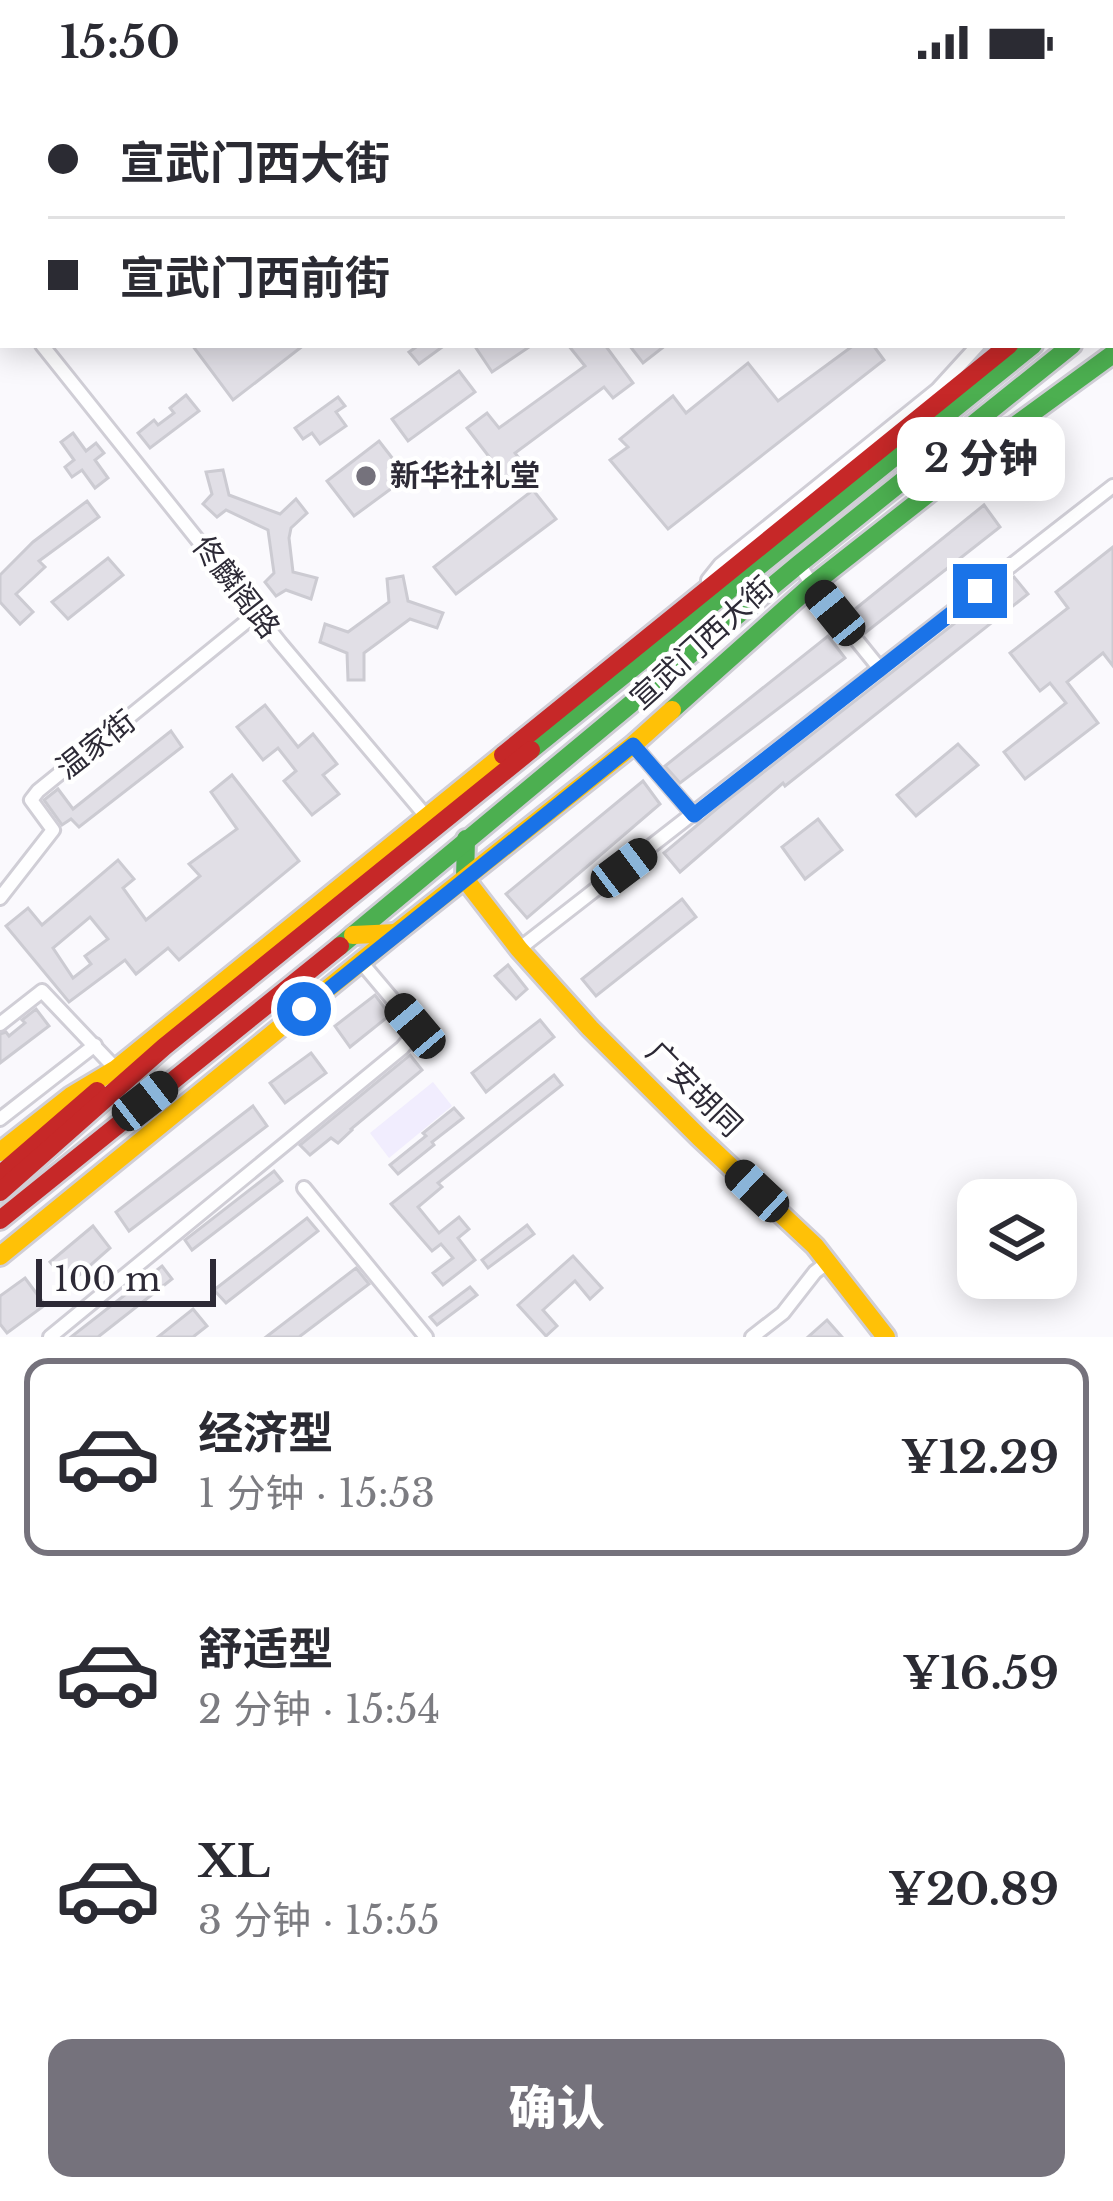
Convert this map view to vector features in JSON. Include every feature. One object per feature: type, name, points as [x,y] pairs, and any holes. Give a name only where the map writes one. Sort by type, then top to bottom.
[{"type":"street","name":"佟麟阁路","points":[[44,348],[430,821]]},
{"type":"street","name":"宣武门西大街","points":[[695,609],[720,566],[937,390],[975,348]]},
{"type":"street","name":"宣武门西大街","points":[[695,609],[1005,348]]},
{"type":"street","name":"宣武门西大街","points":[[0,1152],[71,1096],[116,1069],[1029,348]]},
{"type":"street","name":"宣武门西大街","points":[[0,1220],[1068,348]]},
{"type":"street","name":"宣武门西大街","points":[[0,1256],[633,745],[812,585],[1113,354]]},
{"type":"street","points":[[962,435],[1012,427]]},
{"type":"street","points":[[520,949],[1113,486]]},
{"type":"street","points":[[799,564],[880,669]]},
{"type":"street","name":"温家街","points":[[0,898],[52,830],[31,800],[38,791],[257,614]]},
{"type":"street","points":[[633,745],[694,815]]},
{"type":"street","name":"宣武门西大街","points":[[0,1192],[430,821]]},
{"type":"street","points":[[465,879],[466,839]]},
{"type":"street","name":"广安胡同","points":[[465,879],[590,1028],[814,1246],[886,1337]]},
{"type":"street","points":[[353,935],[395,933]]},
{"type":"street","points":[[50,1337],[413,1035],[415,1026],[361,962]]},
{"type":"street","points":[[0,1024],[42,991],[116,1069],[164,1047]]},
{"type":"street","points":[[0,1119],[95,1046]]},
{"type":"street","name":"宣武门西大街","points":[[0,1175],[93,1095],[116,1069]]},
{"type":"street","points":[[304,1188],[426,1337]]},
{"type":"street","points":[[752,1337],[783,1313],[828,1262]]},
{"type":"shaded area","points":[[433,1082],[452,1106],[389,1158],[370,1133]]},
{"type":"building","points":[[194,348],[300,348],[233,400]]},
{"type":"building","points":[[415,348],[441,348],[419,364],[409,352]]},
{"type":"building","points":[[476,348],[528,348],[492,372]]},
{"type":"building","points":[[570,348],[607,348],[633,383],[613,398],[604,387],[515,453],[527,469],[510,484],[467,428],[487,413],[499,428],[585,366]]},
{"type":"building","points":[[631,348],[662,348],[643,363]]},
{"type":"building","points":[[850,348],[875,348],[884,360],[668,529],[610,460],[628,447],[620,439],[673,396],[686,413],[748,363],[778,401]]},
{"type":"building","points":[[459,371],[475,392],[408,441],[392,419]]},
{"type":"building","points":[[186,395],[199,411],[150,448],[138,433],[174,413],[170,408]]},
{"type":"building","points":[[338,397],[345,406],[336,412],[346,426],[320,444],[312,433],[303,439],[295,428]]},
{"type":"building","points":[[73,433],[86,451],[96,443],[104,453],[95,460],[108,478],[95,488],[82,470],[72,477],[65,467],[74,460],[61,442]]},
{"type":"building","points":[[379,441],[407,477],[354,516],[327,481]]},
{"type":"building","points":[[223,470],[229,495],[280,514],[296,499],[307,513],[291,528],[289,538],[293,572],[317,578],[311,599],[286,590],[276,596],[265,582],[274,573],[268,530],[226,510],[217,517],[203,504],[212,494],[206,472]]},
{"type":"building","points":[[533,490],[556,519],[456,594],[434,567]]},
{"type":"building","points":[[87,501],[99,517],[39,561],[45,567],[16,594],[33,612],[20,624],[0,602],[0,575],[33,542]]},
{"type":"building","points":[[984,505],[1000,527],[865,633],[849,614]]},
{"type":"building","points":[[1113,547],[1113,666],[1103,653],[1067,682],[1098,723],[1025,779],[1004,752],[1066,703],[1050,683],[1040,691],[1010,653],[1068,608],[1056,592]]},
{"type":"building","points":[[108,558],[123,575],[68,619],[52,602]]},
{"type":"building","points":[[403,576],[408,601],[443,613],[437,628],[410,619],[364,653],[364,680],[348,680],[347,653],[320,642],[325,624],[348,632],[389,602],[387,579]]},
{"type":"building","points":[[1014,577],[1028,594],[785,786],[783,783],[680,872],[664,853],[720,806]]},
{"type":"building","points":[[828,636],[845,658],[680,783],[665,766]]},
{"type":"building","points":[[265,705],[298,747],[313,734],[337,764],[323,775],[339,794],[312,815],[284,781],[296,771],[278,748],[263,760],[237,727]]},
{"type":"building","points":[[171,731],[182,747],[79,827],[71,819],[62,825],[44,800],[58,789],[73,809]]},
{"type":"building","points":[[958,744],[978,765],[916,816],[897,795]]},
{"type":"building","points":[[232,775],[299,861],[179,960],[168,948],[136,974],[125,960],[69,1002],[6,926],[28,908],[42,925],[118,860],[134,879],[123,888],[146,920],[200,876],[189,864],[237,829],[211,792]],"holes":[[[90,917],[108,939],[85,956],[91,964],[73,978],[53,948]]]},
{"type":"building","points":[[643,781],[660,804],[527,918],[506,894]]},
{"type":"building","points":[[818,819],[842,850],[805,879],[782,847]]},
{"type":"building","points":[[682,899],[696,917],[596,996],[582,979]]},
{"type":"building","points":[[508,965],[527,989],[516,999],[495,976]]},
{"type":"building","points":[[375,995],[390,1015],[350,1047],[335,1026]]},
{"type":"building","points":[[36,1009],[49,1026],[0,1063],[0,1034],[9,1036]]},
{"type":"building","points":[[540,1020],[554,1037],[486,1092],[472,1073]]},
{"type":"building","points":[[311,1053],[326,1073],[285,1103],[270,1083]]},
{"type":"building","points":[[410,1055],[422,1070],[338,1143],[331,1138],[310,1155],[300,1145]]},
{"type":"building","points":[[554,1075],[562,1085],[438,1183],[442,1187],[418,1207],[439,1233],[459,1217],[469,1229],[458,1238],[475,1260],[443,1285],[433,1273],[453,1258],[441,1244],[432,1251],[391,1204]]},
{"type":"building","points":[[253,1106],[267,1126],[129,1231],[116,1212]]},
{"type":"building","points":[[454,1108],[463,1118],[398,1174],[390,1165]]},
{"type":"building","points":[[274,1171],[282,1181],[192,1250],[185,1240]]},
{"type":"building","points":[[307,1218],[318,1231],[226,1303],[214,1290]]},
{"type":"building","points":[[527,1225],[534,1234],[488,1268],[482,1260]]},
{"type":"building","points":[[93,1226],[110,1248],[69,1284],[50,1262]]},
{"type":"building","points":[[573,1256],[602,1288],[590,1299],[575,1281],[543,1310],[557,1326],[546,1336],[518,1305]]},
{"type":"building","points":[[162,1266],[172,1279],[98,1337],[71,1337]]},
{"type":"building","points":[[356,1268],[369,1284],[299,1337],[266,1337]]},
{"type":"building","points":[[25,1278],[45,1305],[7,1333],[0,1324],[0,1296]]},
{"type":"building","points":[[470,1287],[477,1295],[437,1325],[430,1317]]},
{"type":"building","points":[[193,1309],[207,1326],[193,1337],[158,1337]]},
{"type":"building","points":[[827,1320],[842,1337],[808,1337]]},
{"type":"traffic: fast","points":[[531,750],[1029,348]]},
{"type":"traffic: fast","points":[[340,946],[799,564],[1068,348]]},
{"type":"traffic: fast","points":[[672,710],[812,585],[1113,354]]},
{"type":"traffic: fast","points":[[465,879],[466,839]]},
{"type":"traffic: slow","points":[[0,1256],[672,710]]},
{"type":"traffic: slow","points":[[0,1152],[71,1096],[116,1069],[503,755]]},
{"type":"traffic: slow","points":[[465,879],[519,949],[590,1028],[815,1246],[886,1337]]},
{"type":"traffic: slow","points":[[353,935],[396,933]]},
{"type":"traffic: jam","points":[[503,755],[1005,348]]},
{"type":"traffic: jam","points":[[967,435],[1013,427]]},
{"type":"traffic: jam","points":[[0,1192],[164,1047],[531,750]]},
{"type":"traffic: jam","points":[[0,1220],[340,946]]},
{"type":"traffic: jam","points":[[0,1175],[97,1091]]},
{"type":"place","name":"新华社礼堂","points":[[366,476]]},
{"type":"route","points":[[304,1009],[633,745],[694,815],[980,591]]}]
